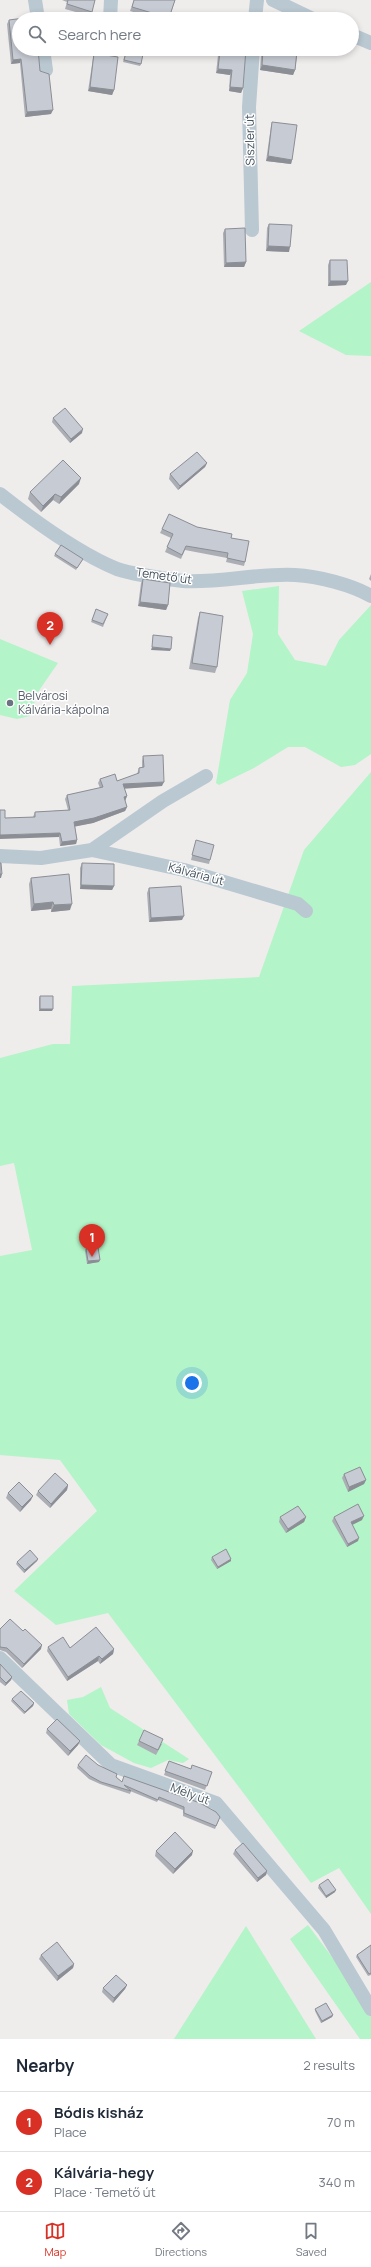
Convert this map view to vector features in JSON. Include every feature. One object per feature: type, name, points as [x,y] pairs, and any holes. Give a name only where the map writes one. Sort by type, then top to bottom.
[{"type":"street","points":[[35,0],[37,12]]},
{"type":"street","points":[[111,12],[112,0]]},
{"type":"street","points":[[256,12],[257,0]]},
{"type":"street","points":[[273,0],[298,12]]},
{"type":"street","points":[[359,38],[371,42]]},
{"type":"street","points":[[44,56],[46,70]]},
{"type":"street","name":"Siszler út","points":[[252,230],[249,107],[253,56]]},
{"type":"street","name":"Temető út","points":[[0,494],[27,516],[94,558],[119,569],[182,581],[217,581],[296,575],[344,585],[371,596]]},
{"type":"street","name":"Kálvária út","points":[[92,850],[163,801],[206,776]]},
{"type":"street","name":"Kálvária út","points":[[0,856],[41,858],[92,850],[184,870],[302,907]]},
{"type":"street","name":"Mély út","points":[[0,1658],[111,1765],[216,1803],[324,1930],[371,2009]]},
{"type":"green space","points":[[371,282],[371,356],[346,355],[299,331]]},
{"type":"green space","points":[[279,586],[278,634],[295,660],[326,666],[339,640],[371,605],[371,754],[355,765],[341,767],[305,747],[288,747],[254,768],[219,785],[216,783],[230,700],[247,673],[253,634],[242,591]]},
{"type":"green space","points":[[0,639],[58,663],[38,692],[30,716],[17,719],[0,715]]},
{"type":"green space","points":[[371,772],[371,1914],[339,1868],[311,1883],[108,1613],[56,1625],[14,1591],[97,1511],[60,1460],[0,1455],[0,1256],[32,1250],[14,1163],[0,1166],[0,1058],[53,1044],[70,1044],[72,986],[259,977],[304,850]]},
{"type":"green space","points":[[101,1687],[110,1708],[189,1759],[183,1763],[168,1760],[151,1768],[134,1763],[101,1745],[69,1714],[67,1700],[83,1697]]},
{"type":"green space","points":[[308,1925],[371,2009],[371,2039],[360,2039],[290,1939]]},
{"type":"green space","points":[[246,1926],[316,2039],[174,2039]]},
{"type":"building","points":[[68,0],[95,0],[92,12],[67,4]]},
{"type":"building","points":[[134,0],[175,0],[171,12],[149,12],[132,7]]},
{"type":"building","points":[[9,20],[12,20],[12,50]]},
{"type":"building","points":[[13,56],[39,56],[40,71],[49,74],[53,110],[27,112],[21,59],[13,60]]},
{"type":"building","points":[[94,56],[118,57],[114,90],[90,87]]},
{"type":"building","points":[[125,56],[143,56],[141,64],[124,60]]},
{"type":"building","points":[[219,56],[245,56],[243,88],[230,87],[232,70],[218,69]]},
{"type":"building","points":[[263,56],[296,56],[295,70],[262,65]]},
{"type":"building","points":[[272,122],[297,125],[292,160],[268,156]]},
{"type":"building","points":[[269,224],[292,225],[290,247],[268,246]]},
{"type":"building","points":[[245,228],[246,262],[226,263],[225,229]]},
{"type":"building","points":[[330,260],[347,260],[348,281],[330,281]]},
{"type":"building","points":[[65,408],[83,429],[71,439],[53,418]]},
{"type":"building","points":[[197,452],[207,463],[180,486],[170,474]]},
{"type":"building","points":[[63,460],[81,478],[61,497],[55,494],[43,506],[30,492]]},
{"type":"building","points":[[169,514],[197,527],[232,534],[231,538],[249,541],[245,562],[227,558],[228,553],[186,546],[182,555],[167,547],[173,534],[162,529]]},
{"type":"building","points":[[61,545],[83,559],[77,568],[55,554]]},
{"type":"building","points":[[143,579],[170,583],[168,605],[140,602]]},
{"type":"building","points":[[96,609],[108,614],[103,624],[92,620]]},
{"type":"building","points":[[200,612],[223,616],[217,667],[192,663]]},
{"type":"building","points":[[153,635],[172,637],[171,649],[152,647]]},
{"type":"building","points":[[163,755],[164,782],[123,784],[127,796],[124,797],[127,807],[94,818],[74,822],[77,840],[62,842],[60,833],[0,835],[0,810],[5,810],[5,818],[35,817],[35,812],[70,810],[67,795],[103,787],[100,779],[115,774],[117,781],[139,773],[139,768],[144,767],[143,756]]},
{"type":"building","points":[[196,840],[214,845],[210,860],[192,855]]},
{"type":"building","points":[[1,863],[2,874],[0,874]]},
{"type":"building","points":[[82,863],[114,864],[114,886],[81,885]]},
{"type":"building","points":[[69,874],[72,904],[54,905],[53,902],[34,904],[31,878]]},
{"type":"building","points":[[181,886],[184,916],[151,918],[149,888]]},
{"type":"building","points":[[40,996],[53,996],[53,1009],[40,1009]]},
{"type":"building","points":[[98,1247],[100,1260],[88,1261],[86,1249]]},
{"type":"building","points":[[360,1467],[366,1480],[349,1487],[344,1474]]},
{"type":"building","points":[[55,1473],[68,1485],[51,1504],[38,1491]]},
{"type":"building","points":[[19,1482],[33,1496],[22,1507],[8,1493]]},
{"type":"building","points":[[358,1504],[364,1516],[351,1522],[359,1538],[348,1544],[334,1517]]},
{"type":"building","points":[[298,1506],[306,1517],[288,1529],[280,1517]]},
{"type":"building","points":[[226,1549],[231,1559],[218,1567],[212,1557]]},
{"type":"building","points":[[30,1550],[38,1559],[25,1570],[17,1562]]},
{"type":"building","points":[[10,1619],[23,1631],[25,1629],[42,1645],[24,1664],[7,1648],[0,1647],[0,1629]]},
{"type":"building","points":[[96,1627],[114,1649],[102,1659],[99,1656],[68,1677],[48,1647],[63,1637],[70,1648]]},
{"type":"building","points":[[0,1664],[12,1677],[6,1683],[0,1677]]},
{"type":"building","points":[[21,1691],[34,1703],[25,1712],[12,1699]]},
{"type":"building","points":[[57,1719],[80,1741],[70,1751],[47,1729]]},
{"type":"building","points":[[144,1730],[163,1739],[158,1750],[139,1741]]},
{"type":"building","points":[[86,1755],[98,1765],[117,1774],[116,1777],[122,1782],[124,1776],[200,1803],[216,1812],[220,1817],[216,1826],[184,1813],[184,1807],[159,1797],[158,1800],[124,1785],[131,1791],[101,1782],[90,1776],[78,1765]]},
{"type":"building","points":[[169,1761],[191,1769],[192,1765],[212,1772],[207,1786],[165,1771]]},
{"type":"building","points":[[175,1832],[193,1851],[175,1869],[156,1851]]},
{"type":"building","points":[[243,1843],[267,1871],[258,1878],[235,1850]]},
{"type":"building","points":[[328,1879],[336,1890],[326,1896],[319,1885]]},
{"type":"building","points":[[57,1942],[74,1964],[58,1976],[41,1955]]},
{"type":"building","points":[[371,1945],[371,1973],[369,1974],[357,1955]]},
{"type":"building","points":[[116,1975],[127,1985],[114,1998],[103,1988]]},
{"type":"building","points":[[326,2003],[333,2015],[322,2021],[315,2009]]},
{"type":"place","name":"Kálvária-hegy","points":[[50,645]]},
{"type":"place","name":"Belvárosi Kálvária-kápolna","points":[[10,703]]},
{"type":"place","name":"Bódis kisház","points":[[92,1257]]}]
